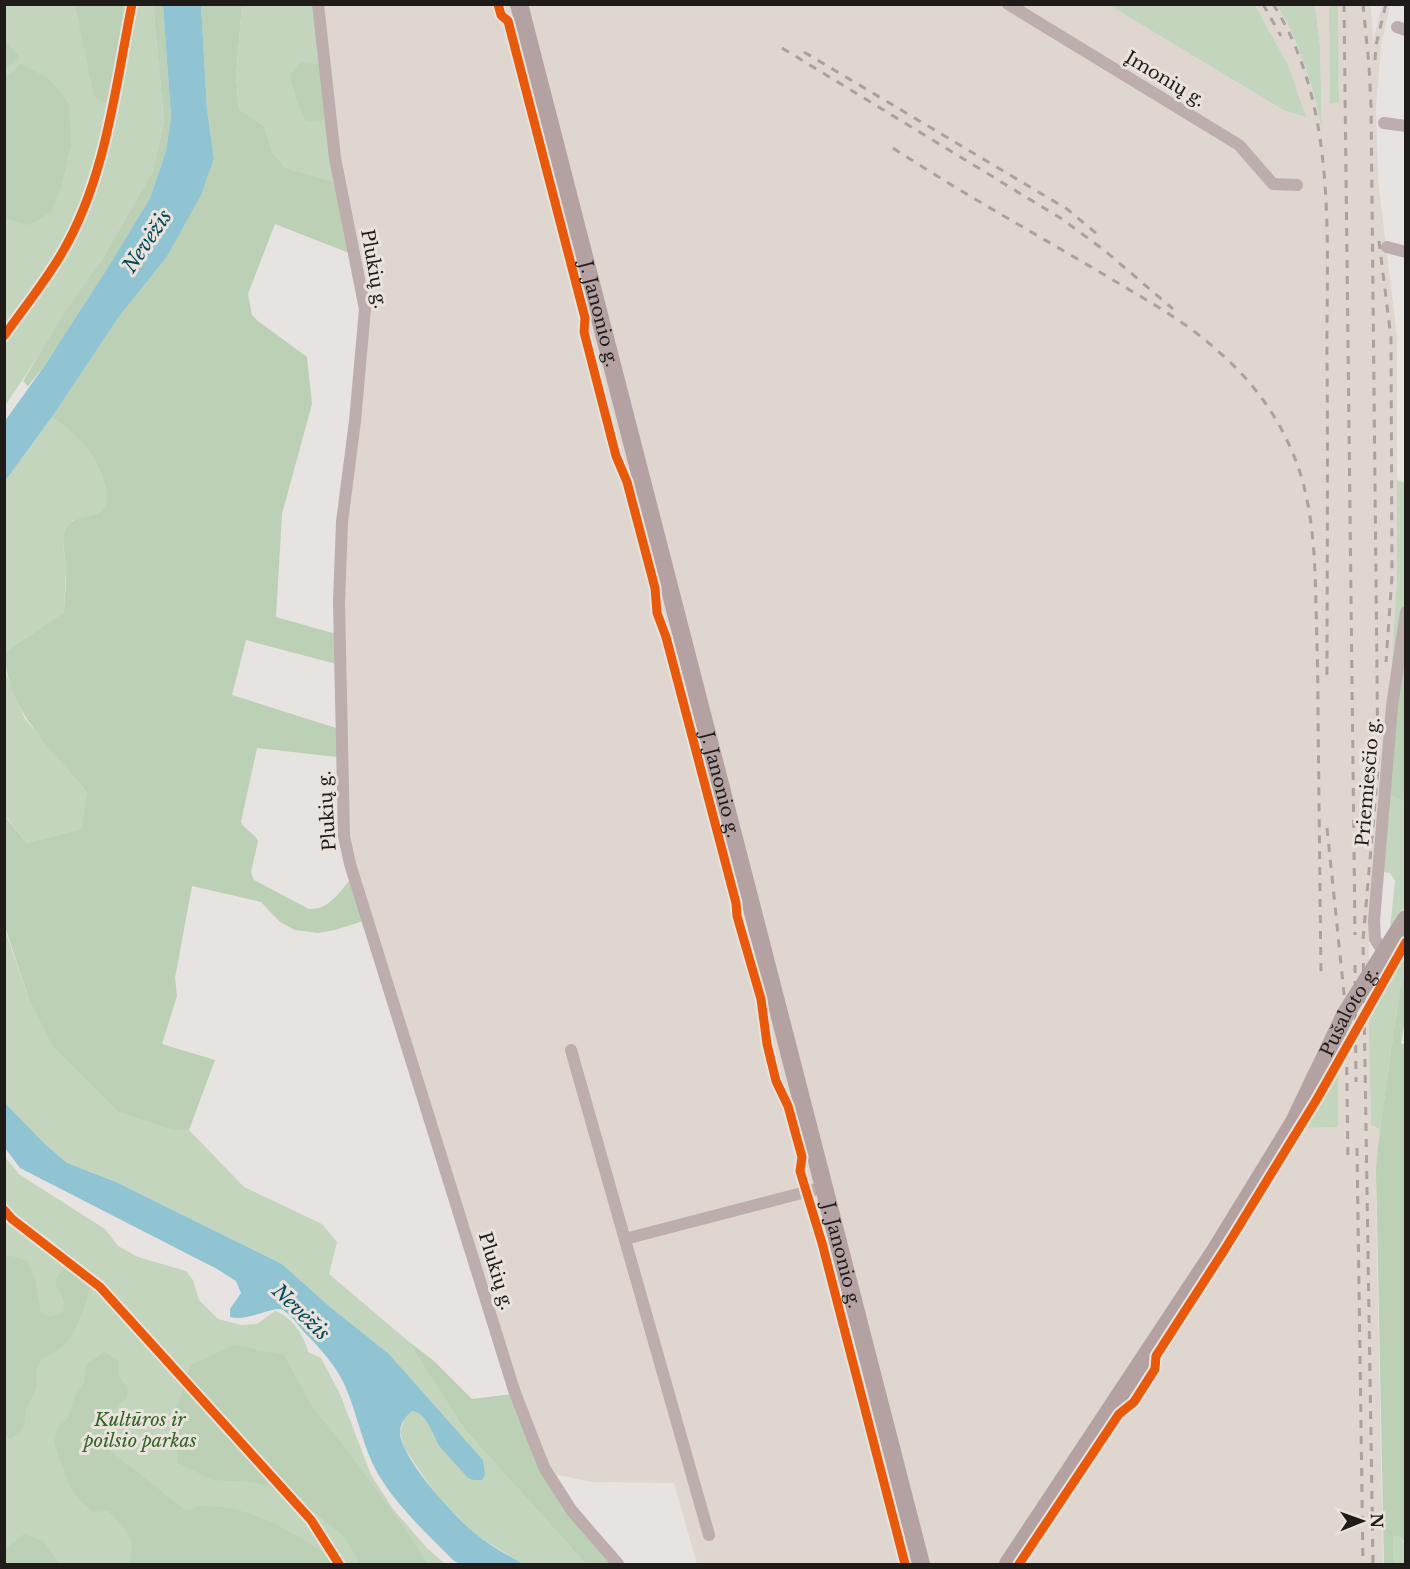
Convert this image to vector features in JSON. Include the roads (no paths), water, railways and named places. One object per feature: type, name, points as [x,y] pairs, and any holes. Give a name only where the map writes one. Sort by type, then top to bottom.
[{"type":"main road","name":"J. Janonio g.","points":[[519,4],[921,1564]]},
{"type":"main road","name":"Pušaloto g.","points":[[1008,1564],[1215,1251],[1294,1122],[1346,1013],[1406,919]]},
{"type":"street","name":"Plukių g.","points":[[318,4],[335,158],[365,309],[355,421],[342,522],[339,602],[344,836],[350,864],[514,1390],[545,1469],[572,1511],[618,1564]]},
{"type":"street","name":"Įmonių g.","points":[[1008,4],[1239,145],[1273,184],[1297,185]]},
{"type":"street","points":[[1384,123],[1406,126]]},
{"type":"street","points":[[1387,247],[1406,252]]},
{"type":"street","name":"Priemiesčio g.","points":[[1384,953],[1375,939],[1374,921],[1392,706],[1406,612]]},
{"type":"street","points":[[571,1050],[709,1535]]},
{"type":"street","points":[[625,1239],[825,1187]]},
{"type":"water","name":"Nevėžis","points":[[163,5],[201,5],[207,109],[214,158],[201,195],[166,258],[118,318],[52,417],[5,481],[5,421],[45,365],[150,198],[166,151],[171,117]]},
{"type":"water","name":"Nevėžis","points":[[4,1102],[67,1163],[116,1182],[282,1264],[329,1306],[389,1354],[483,1460],[485,1475],[482,1480],[468,1478],[441,1448],[422,1416],[412,1411],[401,1425],[400,1431],[408,1455],[428,1484],[472,1531],[490,1545],[523,1564],[459,1564],[453,1560],[394,1498],[378,1474],[368,1454],[343,1381],[328,1359],[292,1318],[279,1309],[245,1317],[230,1317],[230,1309],[241,1293],[236,1281],[217,1269],[20,1168],[5,1148]]},
{"type":"railway","points":[[1263,4],[1281,36]]},
{"type":"railway","points":[[1273,4],[1294,44],[1309,87],[1319,131],[1324,177],[1327,223],[1327,678]]},
{"type":"railway","points":[[1344,4],[1355,935]]},
{"type":"railway","points":[[1363,4],[1371,106],[1378,768],[1363,940],[1373,1564]]},
{"type":"railway","points":[[1375,60],[1376,45],[1386,4]]},
{"type":"railway","points":[[782,48],[1062,219],[1104,250],[1173,309]]},
{"type":"railway","points":[[804,52],[1067,209],[1097,234]]},
{"type":"railway","points":[[893,148],[1194,331],[1231,363],[1251,385],[1285,435],[1304,487],[1311,526],[1316,587],[1321,978]]},
{"type":"railway","points":[[1379,241],[1391,338],[1392,577],[1386,662]]},
{"type":"railway","points":[[1327,828],[1346,1013],[1348,1163]]},
{"type":"railway","points":[[1355,965],[1356,1082]]},
{"type":"railway","points":[[1357,1148],[1363,1564]]},
{"type":"park label","name":"Kultūros ir poilsio parkas","points":[[140,1430]]}]
